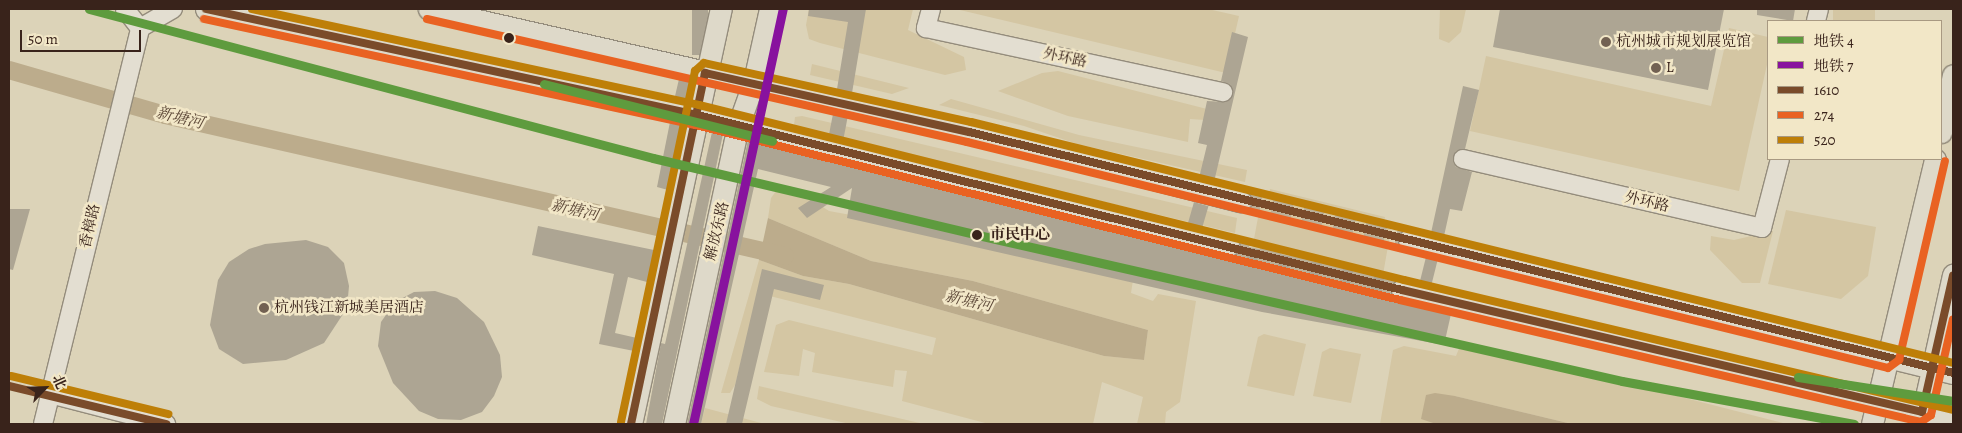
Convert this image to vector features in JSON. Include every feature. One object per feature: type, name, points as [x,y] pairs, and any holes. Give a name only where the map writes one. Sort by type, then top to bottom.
[{"type":"main road","points":[[206,9],[697,115],[1228,245]]},
{"type":"main road","points":[[429,9],[705,73],[754,81],[1240,202]]},
{"type":"main road","points":[[631,424],[705,73],[721,9]]},
{"type":"main road","name":"解放东路","points":[[674,424],[711,251],[727,189],[738,126],[754,81],[770,9]]},
{"type":"main road","points":[[1942,127],[1953,76]]},
{"type":"main road","points":[[1872,424],[1935,160]]},
{"type":"main road","points":[[1409,240],[1953,372]]},
{"type":"main road","points":[[1921,418],[1953,275]]},
{"type":"main road","points":[[1402,290],[1878,402],[1921,418],[1953,420]]},
{"type":"street","points":[[125,9],[140,28],[172,9]]},
{"type":"street","name":"外环路","points":[[931,9],[926,28],[1223,92]]},
{"type":"street","name":"香樟路","points":[[43,424],[123,86],[140,28]]},
{"type":"street","name":"外环路","points":[[1463,159],[1762,228],[1780,160]]},
{"type":"street","points":[[50,394],[166,424]]},
{"type":"shaded area","points":[[809,9],[913,9],[908,30],[964,57],[966,70],[945,75],[809,39],[806,25]]},
{"type":"shaded area","points":[[1208,9],[1239,16],[1226,73],[960,10]]},
{"type":"shaded area","points":[[1440,9],[1466,9],[1461,32],[1449,43],[1439,39]]},
{"type":"shaded area","points":[[1833,9],[1875,9],[1875,20],[1833,20]]},
{"type":"shaded area","points":[[1729,28],[1767,37],[1767,65],[1739,191],[1470,131],[1486,56],[1711,106]]},
{"type":"shaded area","points":[[812,64],[909,88],[892,94],[810,75]]},
{"type":"shaded area","points":[[1058,71],[1207,109],[1205,120],[1190,119],[1188,142],[1068,116],[998,91],[1042,73]]},
{"type":"shaded area","points":[[951,99],[1079,135],[1247,170],[1245,182],[1077,144],[1024,126],[939,105]]},
{"type":"shaded area","points":[[802,116],[1237,218],[1235,233],[804,130],[794,125],[795,117]]},
{"type":"shaded area","points":[[790,186],[829,211],[1135,267],[1131,293],[1153,301],[1158,294],[1196,301],[1180,402],[1166,412],[1165,424],[1137,424],[1143,397],[1102,382],[1093,424],[989,424],[902,401],[907,371],[895,370],[893,387],[812,372],[815,353],[803,349],[799,376],[764,372],[776,325],[789,320],[932,355],[936,338],[758,293],[735,385],[730,393],[721,393],[759,260],[803,276],[849,284],[1104,356],[1144,360],[1148,330],[973,281],[871,261],[768,218],[771,198],[779,187]]},
{"type":"shaded area","points":[[1270,189],[1385,217],[1383,226],[1391,229],[1381,286],[1251,255],[1262,196],[1268,197]]},
{"type":"shaded area","points":[[1786,210],[1876,227],[1868,276],[1841,299],[1768,284]]},
{"type":"shaded area","points":[[1773,231],[1760,283],[1742,283],[1710,250],[1711,236],[1734,240]]},
{"type":"shaded area","points":[[1264,334],[1306,344],[1294,396],[1247,386],[1258,337]]},
{"type":"shaded area","points":[[1462,341],[1787,424],[1572,424],[1455,396],[1421,418],[1436,424],[1380,424],[1393,350],[1404,346],[1456,356]]},
{"type":"shaded area","points":[[1330,348],[1361,354],[1351,403],[1313,396],[1322,352]]},
{"type":"shaded area","points":[[759,386],[924,424],[850,424],[771,406],[757,399]]},
{"type":"shaded area","points":[[705,408],[765,424],[701,424]]},
{"type":"water","points":[[768,218],[871,261],[973,281],[1148,330],[1144,360],[1104,356],[849,284],[803,276],[759,260]]},
{"type":"water","points":[[1435,393],[1572,424],[1436,424],[1421,419],[1426,395]]},
{"type":"building","points":[[692,9],[708,9],[708,55],[692,55]]},
{"type":"building","points":[[809,9],[866,9],[852,93],[837,89],[848,22],[808,16]]},
{"type":"building","name":"L","points":[[1500,9],[1724,9],[1708,90],[1493,47]]},
{"type":"building","points":[[1757,9],[1795,9],[1793,20],[1757,15]]},
{"type":"building","points":[[1232,32],[1248,37],[1214,182],[1199,178],[1207,145],[1198,143],[1207,101],[1226,102],[1233,95],[1230,84],[1221,81]]},
{"type":"building","points":[[679,79],[692,82],[688,99],[675,97]]},
{"type":"building","points":[[1463,86],[1479,90],[1465,149],[1456,151],[1453,162],[1456,167],[1472,172],[1462,211],[1450,209],[1444,236],[1431,233]]},
{"type":"building","points":[[833,114],[848,117],[844,137],[829,135]]},
{"type":"building","points":[[670,122],[683,125],[668,190],[657,187]]},
{"type":"building","points":[[712,132],[723,134],[662,424],[646,424],[661,343],[665,344]]},
{"type":"building","points":[[748,140],[1225,257],[1237,254],[1240,245],[1395,280],[1390,288],[1394,299],[1451,314],[1444,345],[1262,312],[847,218],[852,188],[807,218],[798,208],[831,187],[758,169],[701,424],[687,424]]},
{"type":"building","points":[[1194,202],[1208,206],[1202,227],[1188,223]]},
{"type":"building","points":[[9,209],[30,209],[13,270],[9,269]]},
{"type":"building","points":[[538,226],[654,250],[647,282],[628,277],[615,333],[637,338],[634,351],[599,344],[614,274],[532,255]]},
{"type":"building","points":[[306,240],[328,247],[344,263],[349,286],[347,308],[324,343],[286,360],[243,364],[219,349],[210,325],[218,280],[229,262],[249,249],[265,244]]},
{"type":"building","points":[[1426,257],[1438,260],[1432,284],[1420,281]]},
{"type":"building","points":[[762,269],[824,285],[820,300],[774,289],[742,424],[726,424]]},
{"type":"building","points":[[435,291],[457,298],[484,322],[500,355],[502,377],[494,396],[482,412],[461,420],[438,419],[419,411],[393,383],[378,346],[381,322],[395,302],[414,292]]},
{"type":"waterway","name":"新塘河","points":[[9,70],[165,115],[785,256]]},
{"type":"tunnel","points":[[1240,201],[1409,240]]},
{"type":"tunnel","points":[[1228,245],[1402,290]]},
{"type":"metro line","name":"4","points":[[89,9],[653,158],[978,235],[1622,381],[1854,424]]},
{"type":"metro line","name":"7","points":[[693,424],[783,9]]},
{"type":"metro line","name":"4","points":[[544,84],[772,141]]},
{"type":"metro line","name":"4","points":[[1798,377],[1953,401]]},
{"type":"transit line","name":"1610","points":[[206,9],[697,115],[1402,290],[1922,412],[1953,275]]},
{"type":"transit line","name":"520","points":[[252,9],[699,105],[1404,280],[1953,410]]},
{"type":"transit line","name":"274","points":[[204,19],[695,125],[1400,300],[1921,422],[1931,415],[1953,319]]},
{"type":"transit line","name":"274","points":[[427,19],[967,142],[1888,368],[1899,360],[1945,161]]},
{"type":"transit line","name":"520","points":[[621,422],[695,71],[704,63],[971,122],[1953,363]]},
{"type":"transit line","name":"1610","points":[[631,424],[705,73],[969,132],[1953,373]]},
{"type":"transit line","name":"520","points":[[11,376],[168,414]]},
{"type":"transit line","name":"1610","points":[[9,386],[166,424]]},
{"type":"place","name":"杭州城市规划展览馆","points":[[1606,42]]},
{"type":"place","name":"L","points":[[1656,68]]},
{"type":"place","name":"市民中心","points":[[977,235]]},
{"type":"place","name":"杭州钱江新城美居酒店","points":[[264,308]]}]
